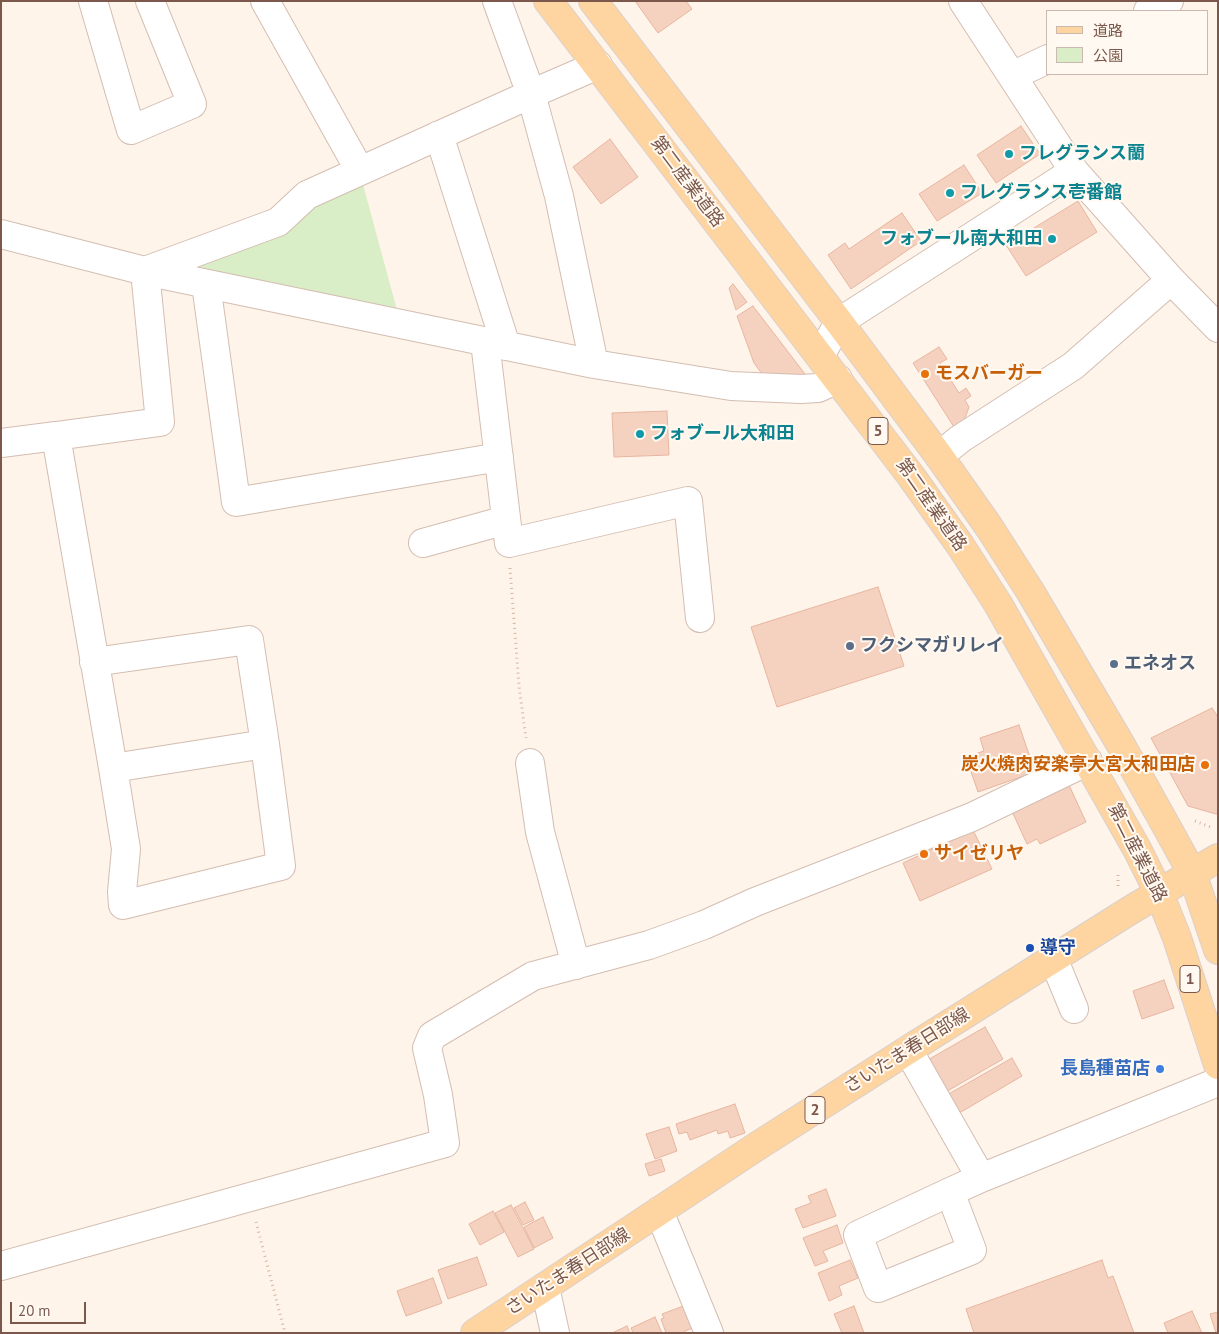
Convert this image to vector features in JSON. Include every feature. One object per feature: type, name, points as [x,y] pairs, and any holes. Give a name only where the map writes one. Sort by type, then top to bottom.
[{"type":"main road","name":"第二産業道路","points":[[548,1],[912,476],[998,604],[1088,761],[1159,893],[1177,938],[1218,1065]]},
{"type":"main road","name":"第二産業道路","points":[[592,1],[839,322],[939,456],[989,528],[1030,591],[1121,745],[1192,873],[1218,950]]},
{"type":"main road","name":"さいたま春日部線","points":[[475,1333],[908,1050],[1218,858]]},
{"type":"street","points":[[93,1],[131,130],[192,104],[150,1]]},
{"type":"street","points":[[265,1],[360,171]]},
{"type":"street","points":[[498,1],[530,94],[559,196],[594,364]]},
{"type":"street","points":[[963,1],[1074,171],[1171,280],[1218,328]]},
{"type":"street","points":[[1150,10],[1169,1]]},
{"type":"street","points":[[1012,76],[1046,60]]},
{"type":"street","points":[[145,271],[278,222],[307,195],[598,65]]},
{"type":"street","points":[[439,135],[496,344],[498,457],[507,532]]},
{"type":"street","points":[[820,356],[839,322],[1074,171]]},
{"type":"street","points":[[1,234],[145,271],[594,364],[731,386],[818,388],[838,379]]},
{"type":"street","points":[[1,443],[160,422],[145,271]]},
{"type":"street","points":[[939,456],[960,439],[1073,366],[1171,280]]},
{"type":"street","points":[[206,284],[236,502],[498,457]]},
{"type":"street","points":[[56,436],[94,662],[113,768],[126,849],[122,892],[124,904],[281,866],[266,744],[249,640],[94,662]]},
{"type":"street","points":[[423,543],[507,532],[688,501],[700,618]]},
{"type":"street","points":[[113,768],[266,744]]},
{"type":"street","points":[[1,1266],[445,1143],[438,1095],[427,1048],[432,1036],[533,976],[649,945],[704,925],[755,902],[972,817],[1088,761]]},
{"type":"street","points":[[530,763],[540,832],[576,965]]},
{"type":"street","points":[[1054,958],[1074,1009]]},
{"type":"street","points":[[908,1050],[980,1178]]},
{"type":"street","points":[[950,1192],[980,1178],[1218,1082]]},
{"type":"street","points":[[660,1211],[709,1333]]},
{"type":"street","points":[[545,1287],[555,1333]]},
{"type":"path","points":[[507,532],[519,686],[530,763]]},
{"type":"path","points":[[1192,820],[1213,828]]},
{"type":"path","points":[[1118,867],[1118,894]]},
{"type":"path","points":[[250,1197],[285,1333]]},
{"type":"green space","points":[[361,177],[398,314],[197,274],[196,263]]},
{"type":"building","points":[[635,1],[686,1],[692,9],[658,33]]},
{"type":"building","name":"フレグランス蘭","points":[[1021,126],[1040,154],[996,183],[977,155]]},
{"type":"building","points":[[610,139],[638,177],[601,204],[573,167]]},
{"type":"building","name":"フレグランス壱番館","points":[[964,165],[982,193],[937,221],[919,194]]},
{"type":"building","name":"フォブール南大和田","points":[[1078,201],[1097,232],[1026,276],[1006,245]]},
{"type":"building","points":[[902,213],[921,241],[851,289],[828,255],[845,243],[849,249]]},
{"type":"building","points":[[733,284],[747,302],[736,310],[729,288]]},
{"type":"building","points":[[753,306],[805,374],[792,383],[768,382],[754,363],[737,316]]},
{"type":"building","points":[[939,347],[947,359],[940,363],[959,393],[966,388],[971,396],[965,400],[969,407],[964,421],[954,427],[913,363]]},
{"type":"building","name":"フォブール大和田","points":[[667,411],[669,455],[614,457],[612,413]]},
{"type":"building","points":[[878,587],[904,666],[777,707],[751,627]]},
{"type":"building","points":[[1212,708],[1218,717],[1218,814],[1188,806],[1151,738]]},
{"type":"building","points":[[1019,725],[1035,772],[978,792],[966,757],[984,751],[980,738]]},
{"type":"building","points":[[1069,785],[1086,822],[1040,844],[1037,839],[1027,844],[1010,807]]},
{"type":"building","points":[[973,830],[992,869],[920,901],[903,863]]},
{"type":"building","points":[[1164,980],[1174,1008],[1142,1019],[1133,991]]},
{"type":"building","points":[[985,1027],[1003,1059],[944,1093],[926,1061]]},
{"type":"building","points":[[1012,1058],[1022,1076],[956,1115],[945,1096]]},
{"type":"building","points":[[735,1104],[745,1133],[730,1138],[728,1131],[718,1134],[717,1130],[690,1140],[687,1132],[679,1134],[676,1124]]},
{"type":"building","points":[[669,1127],[677,1151],[655,1159],[646,1134]]},
{"type":"building","points":[[661,1159],[665,1171],[649,1176],[645,1164]]},
{"type":"building","points":[[826,1189],[836,1216],[803,1228],[795,1209],[811,1203],[808,1196]]},
{"type":"building","points":[[525,1202],[534,1220],[523,1225],[514,1208]]},
{"type":"building","points":[[511,1205],[534,1249],[518,1257],[495,1213]]},
{"type":"building","points":[[493,1211],[504,1232],[480,1245],[469,1224]]},
{"type":"building","points":[[543,1217],[553,1238],[534,1248],[524,1227]]},
{"type":"building","points":[[837,1225],[843,1243],[823,1251],[828,1261],[815,1266],[803,1238]]},
{"type":"building","points":[[477,1257],[487,1285],[448,1299],[438,1270]]},
{"type":"building","points":[[850,1260],[858,1278],[839,1286],[842,1295],[829,1301],[818,1273]]},
{"type":"building","points":[[1102,1260],[1108,1278],[1113,1276],[1134,1333],[974,1333],[966,1309]]},
{"type":"building","points":[[433,1278],[442,1303],[406,1316],[397,1291]]},
{"type":"building","points":[[686,1305],[698,1326],[685,1331],[685,1333],[666,1333],[661,1319],[664,1318],[662,1314]]},
{"type":"building","points":[[854,1306],[864,1333],[842,1333],[834,1314]]},
{"type":"building","points":[[1192,1311],[1202,1333],[1168,1333],[1164,1323]]},
{"type":"building","points":[[1218,1312],[1218,1333],[1216,1333],[1210,1314]]},
{"type":"building","points":[[655,1317],[662,1333],[633,1333],[631,1328]]},
{"type":"building","points":[[627,1326],[630,1333],[612,1333]]},
{"type":"place","name":"フレグランス蘭","points":[[1009,154]]},
{"type":"place","name":"フレグランス壱番館","points":[[950,193]]},
{"type":"place","name":"フォブール南大和田","points":[[1052,239]]},
{"type":"place","name":"モスバーガー","points":[[925,374]]},
{"type":"place","name":"フォブール大和田","points":[[640,434]]},
{"type":"place","name":"フクシマガリレイ","points":[[850,646]]},
{"type":"place","name":"エネオス","points":[[1114,664]]},
{"type":"place","name":"炭火焼肉安楽亭大宮大和田店","points":[[1205,765]]},
{"type":"place","name":"サイゼリヤ","points":[[924,854]]},
{"type":"place","name":"導守","points":[[1030,948]]},
{"type":"place","name":"長島種苗店","points":[[1160,1069]]}]
